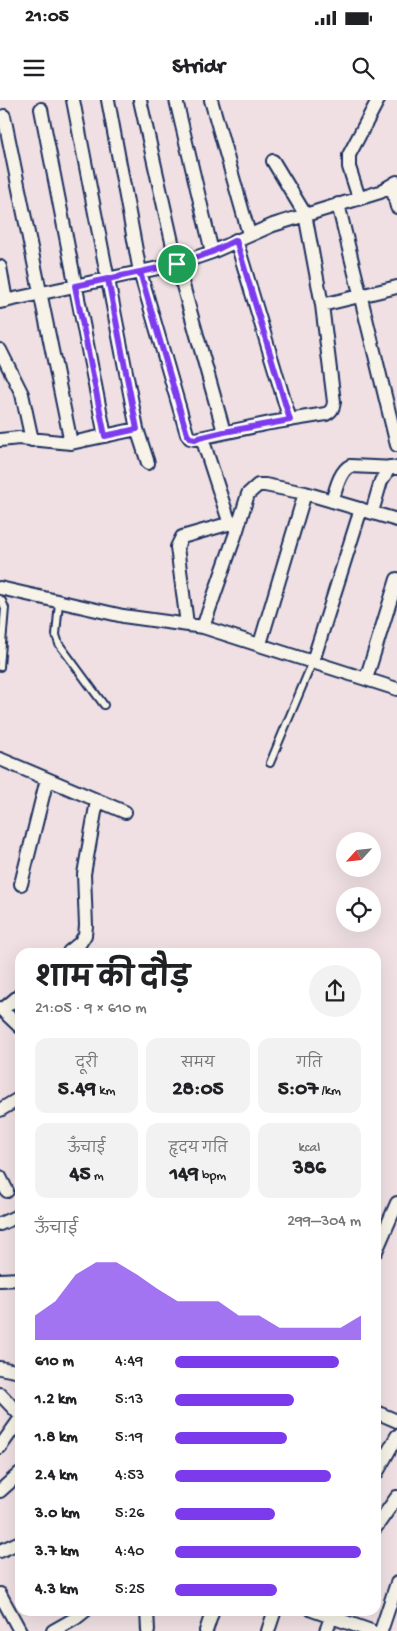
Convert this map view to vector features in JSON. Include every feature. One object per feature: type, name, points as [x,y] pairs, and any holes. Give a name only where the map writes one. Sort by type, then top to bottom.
[{"type":"street","points":[[73,100],[137,429],[148,463]]},
{"type":"street","points":[[108,100],[140,272],[187,434],[190,438],[202,438],[224,432],[326,414],[333,408],[334,402],[322,305],[305,214],[273,161]]},
{"type":"street","points":[[140,100],[177,264],[224,432]]},
{"type":"street","points":[[176,100],[212,252]]},
{"type":"street","points":[[210,100],[249,234]]},
{"type":"street","points":[[359,198],[349,167],[349,155],[378,100]]},
{"type":"street","points":[[41,109],[105,436]]},
{"type":"street","points":[[4,116],[70,443]]},
{"type":"street","points":[[0,267],[3,301],[177,264],[212,252],[249,234],[305,214],[380,192],[394,184],[397,207]]},
{"type":"street","points":[[338,204],[397,445]]},
{"type":"street","points":[[236,240],[290,420]]},
{"type":"street","points":[[322,305],[397,287]]},
{"type":"street","points":[[0,350],[22,394],[32,440]]},
{"type":"street","points":[[0,440],[20,438],[70,443],[137,429]]},
{"type":"street","points":[[202,438],[234,527]]},
{"type":"street","points":[[332,501],[342,473],[346,468],[350,466],[394,467]]},
{"type":"street","points":[[313,662],[366,510],[381,482],[394,467]]},
{"type":"street","points":[[204,626],[234,527],[248,494],[258,485],[305,493],[397,520]]},
{"type":"street","points":[[260,644],[305,493]]},
{"type":"street","points":[[187,624],[177,548],[179,541],[182,537],[234,527]]},
{"type":"street","points":[[366,679],[397,579]]},
{"type":"street","points":[[0,588],[123,616],[204,626],[397,689]]},
{"type":"street","points":[[0,759],[125,812]]},
{"type":"street","points":[[22,884],[47,780]]},
{"type":"street","points":[[74,948],[85,935],[84,874],[97,800]]},
{"type":"street","points":[[15,999],[1,1009],[15,1022]]},
{"type":"street","points":[[0,1110],[15,1102]]},
{"type":"street","points":[[0,1177],[7,1190]]},
{"type":"street","points":[[381,1239],[394,1218],[397,1203]]},
{"type":"street","points":[[0,1224],[15,1217]]},
{"type":"street","points":[[0,1280],[15,1279]]},
{"type":"street","points":[[0,1368],[15,1371]]},
{"type":"street","points":[[0,1394],[15,1410]]},
{"type":"street","points":[[381,1414],[397,1421]]},
{"type":"street","points":[[0,1447],[15,1426]]},
{"type":"street","points":[[381,1465],[397,1436]]},
{"type":"street","points":[[0,1491],[15,1478]]},
{"type":"street","points":[[381,1520],[397,1497]]},
{"type":"street","points":[[0,1551],[15,1544]]},
{"type":"street","points":[[380,1631],[397,1583]]},
{"type":"street","points":[[0,1594],[20,1631]]},
{"type":"street","points":[[53,1631],[78,1616]]},
{"type":"street","points":[[147,1616],[148,1631]]},
{"type":"street","points":[[206,1631],[211,1616]]},
{"type":"street","points":[[268,1631],[273,1616]]},
{"type":"street","points":[[326,1631],[332,1616]]},
{"type":"street","points":[[339,1616],[371,1631]]},
{"type":"lane","points":[[0,600],[5,608],[0,667]]},
{"type":"lane","points":[[59,602],[56,635],[59,644],[104,705]]},
{"type":"lane","points":[[270,763],[313,662]]},
{"type":"route","points":[[177,264],[108,279],[137,429],[105,436],[75,286],[140,272],[187,434],[190,438],[202,438],[290,420],[236,240],[212,252],[177,264]]}]
